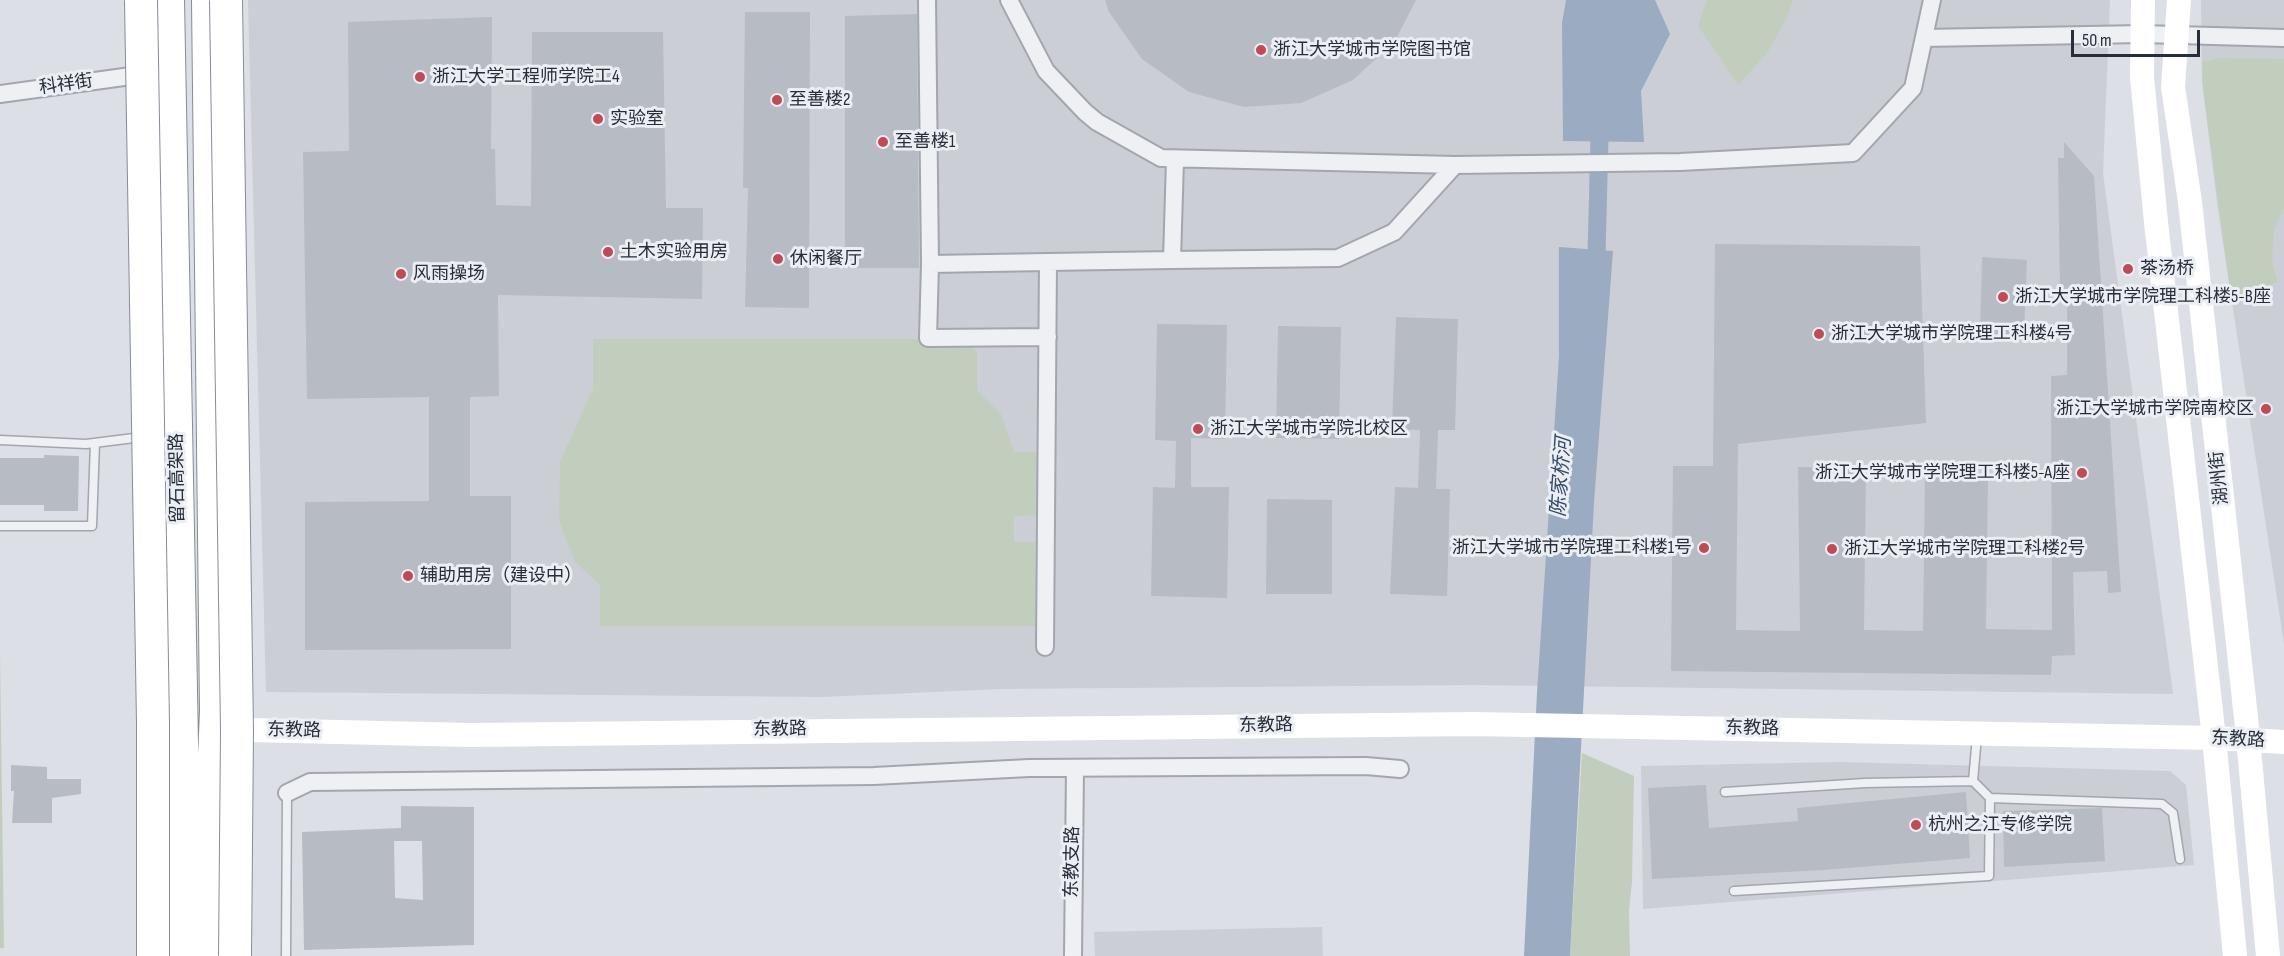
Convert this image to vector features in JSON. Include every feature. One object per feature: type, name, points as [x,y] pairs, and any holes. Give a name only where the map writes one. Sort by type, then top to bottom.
[{"type":"highway","name":"留石高架路","points":[[141,0],[153,723],[153,956]]},
{"type":"highway","name":"留石高架路","points":[[168,0],[186,956]]},
{"type":"highway","points":[[133,271],[168,0]]},
{"type":"highway","name":"留石高架路","points":[[209,0],[216,711],[212,807],[213,956]]},
{"type":"highway","points":[[209,0],[221,103],[223,189],[244,254]]},
{"type":"highway","points":[[226,0],[237,730],[236,956]]},
{"type":"highway","points":[[216,711],[245,352]]},
{"type":"highway","points":[[134,399],[153,468],[165,532],[172,710],[183,779]]},
{"type":"street","points":[[927,0],[930,264],[928,338],[1048,337]]},
{"type":"street","points":[[1009,0],[1046,71],[1085,112],[1097,122],[1161,158],[1455,165],[1680,162],[1853,153],[1913,88],[1932,0]]},
{"type":"street","name":"湖州街","points":[[2143,0],[2142,77],[2235,956]]},
{"type":"street","name":"湖州街","points":[[2179,0],[2174,87],[2191,213],[2247,734],[2268,956]]},
{"type":"street","points":[[1924,38],[2142,34],[2284,38]]},
{"type":"street","name":"科祥街","points":[[0,94],[131,76]]},
{"type":"street","points":[[1172,260],[1175,160]]},
{"type":"street","points":[[930,264],[1338,258],[1394,232],[1455,165]]},
{"type":"street","points":[[1045,647],[1048,262]]},
{"type":"street","name":"东教路","points":[[249,725],[471,735],[1472,718],[2213,731],[2247,734],[2284,742]]},
{"type":"street","name":"东教路","points":[[1647,722],[1977,733],[2213,731]]},
{"type":"street","name":"东教路","points":[[2247,734],[2284,728]]},
{"type":"street","points":[[287,794],[310,782],[873,776],[1075,768],[1366,766],[1400,769]]},
{"type":"street","name":"东教支路","points":[[1073,956],[1075,768]]},
{"type":"lane","points":[[0,440],[95,443],[134,438]]},
{"type":"lane","points":[[0,526],[92,526],[95,443]]},
{"type":"lane","points":[[1734,891],[1989,876],[1990,798],[1974,781],[1977,733]]},
{"type":"lane","points":[[1725,792],[1866,783],[1974,781]]},
{"type":"lane","points":[[285,956],[287,794]]},
{"type":"lane","points":[[1990,798],[2162,804],[2174,813],[2180,859]]},
{"type":"shaded area","name":"浙江大学城市学院北校区","points":[[248,0],[2110,0],[2103,173],[2173,694],[1474,685],[1000,689],[823,697],[266,692]]},
{"type":"shaded area","name":"浙江大学城市学院南校区","points":[[2201,0],[2284,0],[2284,644],[2218,210],[2202,82]]},
{"type":"shaded area","name":"杭州之江专修学院","points":[[1840,762],[2170,771],[2186,785],[2194,865],[1643,909],[1641,766]]},
{"type":"shaded area","points":[[1322,927],[1323,956],[1095,956],[1094,932]]},
{"type":"green space","points":[[1707,0],[1793,0],[1787,18],[1767,53],[1738,85],[1698,26]]},
{"type":"green space","points":[[2219,58],[2284,59],[2284,208],[2274,229],[2272,259],[2277,282],[2231,298],[2203,88],[2202,62]]},
{"type":"green space","points":[[593,339],[962,339],[977,352],[977,390],[1001,414],[1014,452],[1039,452],[1039,515],[1014,516],[1014,542],[1035,542],[1035,626],[600,626],[600,585],[575,562],[559,521],[560,462],[593,389]]},
{"type":"green space","points":[[0,651],[4,948],[0,948]]},
{"type":"green space","points":[[1582,753],[1634,776],[1632,882],[1629,910],[1630,956],[1570,956]]},
{"type":"water","points":[[1566,0],[1655,0],[1670,34],[1641,91],[1644,142],[1563,141],[1562,23]]},
{"type":"water","points":[[1559,247],[1613,251],[1594,502],[1570,956],[1524,956],[1537,693],[1559,356]]},
{"type":"building","name":"浙江大学城市学院图书馆","points":[[1105,0],[1416,0],[1395,41],[1353,80],[1301,103],[1244,107],[1189,92],[1142,59],[1109,12]]},
{"type":"building","name":"至善楼2","points":[[745,12],[810,12],[809,308],[745,307],[748,188],[743,188]]},
{"type":"building","name":"至善楼1","points":[[917,14],[919,268],[845,268],[845,16]]},
{"type":"building","points":[[492,17],[491,149],[495,149],[496,205],[531,206],[532,32],[663,32],[666,208],[703,208],[702,299],[498,295],[499,396],[470,397],[470,496],[511,496],[511,649],[305,650],[305,502],[429,501],[429,397],[307,399],[303,152],[349,151],[348,22]]},
{"type":"building","points":[[2064,142],[2094,176],[2121,592],[2108,593],[2107,571],[2073,572],[2075,655],[2052,656],[2051,675],[1671,671],[1673,466],[1713,466],[1715,244],[1920,246],[1926,423],[1738,444],[1736,630],[1800,631],[1798,467],[1866,468],[1864,630],[1923,631],[1925,473],[1988,474],[1986,629],[2052,630],[2051,376],[2067,375],[2067,294],[2060,294],[2058,158],[2064,158]]},
{"type":"building","name":"浙江大学城市学院理工科楼5-B座","points":[[1982,257],[2027,260],[2024,334],[1980,336]]},
{"type":"building","points":[[1396,317],[1458,319],[1455,430],[1438,430],[1436,489],[1450,489],[1447,596],[1390,594],[1395,487],[1418,488],[1420,430],[1392,429]]},
{"type":"building","points":[[1157,324],[1227,325],[1225,439],[1191,438],[1191,487],[1229,487],[1227,598],[1151,596],[1153,487],[1175,488],[1176,441],[1155,440]]},
{"type":"building","points":[[1278,326],[1341,327],[1339,439],[1276,438]]},
{"type":"building","points":[[44,455],[79,456],[78,511],[44,511],[44,505],[0,505],[0,458],[44,458]]},
{"type":"building","points":[[1267,499],[1332,500],[1332,594],[1266,594]]},
{"type":"building","points":[[11,765],[47,767],[47,779],[81,779],[81,794],[52,798],[52,823],[12,823],[14,791],[11,791]]},
{"type":"building","points":[[1706,785],[1709,828],[1798,821],[1797,808],[1966,792],[1970,858],[1824,870],[1652,879],[1648,788]]},
{"type":"building","points":[[401,806],[474,807],[474,945],[304,950],[302,832],[401,828]],"holes":[[[394,841],[422,841],[423,900],[395,898]]]},
{"type":"building","points":[[2102,808],[2105,861],[2004,867],[2003,811]]},
{"type":"waterway","name":"陈家桥河","points":[[1596,274],[1600,119]]},
{"type":"place","name":"浙江大学城市学院图书馆","points":[[1261,50]]},
{"type":"place","name":"浙江大学工程师学院工4","points":[[420,77]]},
{"type":"place","name":"至善楼2","points":[[777,100]]},
{"type":"place","name":"实验室","points":[[598,119]]},
{"type":"place","name":"至善楼1","points":[[883,142]]},
{"type":"place","name":"土木实验用房","points":[[608,252]]},
{"type":"place","name":"休闲餐厅","points":[[778,259]]},
{"type":"place","name":"茶汤桥","points":[[2128,269]]},
{"type":"place","name":"风雨操场","points":[[401,274]]},
{"type":"place","name":"浙江大学城市学院理工科楼5-B座","points":[[2003,297]]},
{"type":"place","name":"浙江大学城市学院理工科楼4号","points":[[1819,334]]},
{"type":"place","name":"浙江大学城市学院南校区","points":[[2266,409]]},
{"type":"place","name":"浙江大学城市学院北校区","points":[[1198,429]]},
{"type":"place","name":"浙江大学城市学院理工科楼5-A座","points":[[2082,473]]},
{"type":"place","name":"浙江大学城市学院理工科楼1号","points":[[1704,548]]},
{"type":"place","name":"浙江大学城市学院理工科楼2号","points":[[1832,549]]},
{"type":"place","name":"辅助用房（建设中）","points":[[408,576]]},
{"type":"place","name":"杭州之江专修学院","points":[[1916,825]]}]
